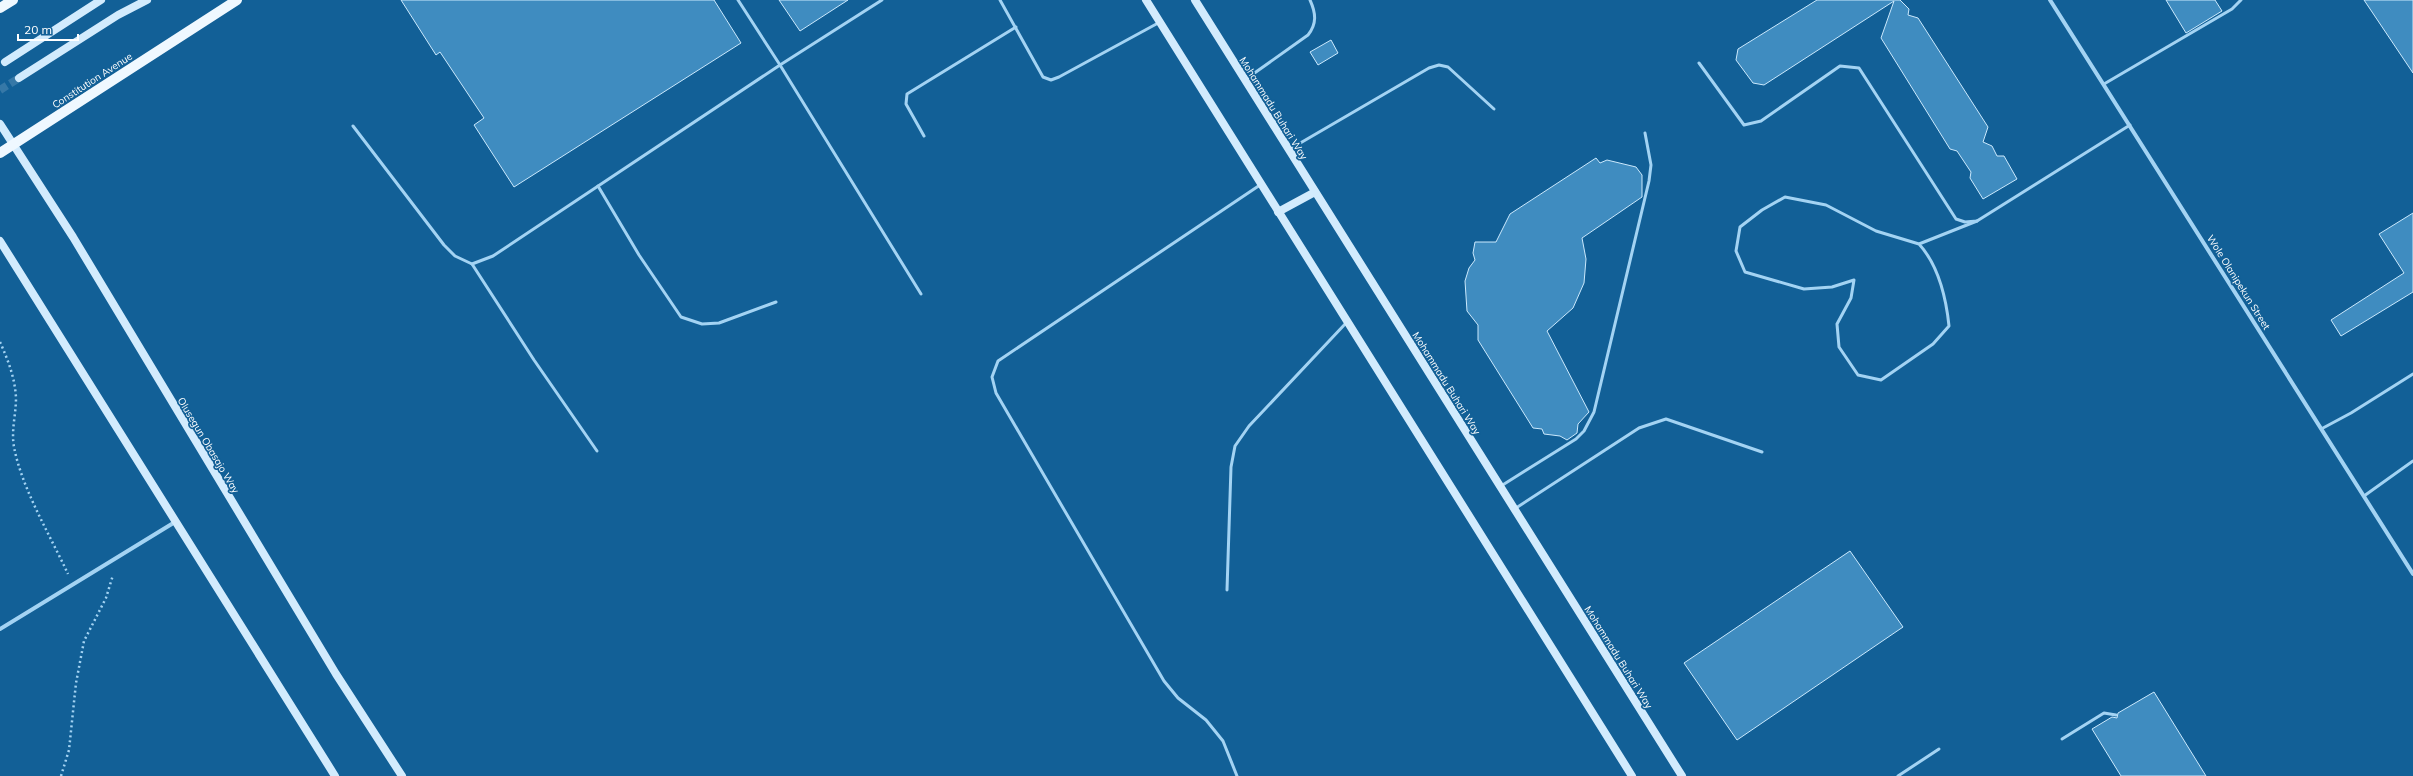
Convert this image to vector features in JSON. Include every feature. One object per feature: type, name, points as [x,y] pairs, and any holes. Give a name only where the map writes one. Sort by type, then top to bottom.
[{"type":"main road","points":[[0,8],[13,0]]},
{"type":"main road","points":[[5,62],[100,0]]},
{"type":"main road","points":[[19,78],[118,15],[147,0]]},
{"type":"main road","name":"Constitution Avenue","points":[[0,153],[237,0]]},
{"type":"main road","points":[[1146,0],[1262,184],[1346,322],[1632,776]]},
{"type":"main road","name":"Mohammadu Buhari Way","points":[[1195,0],[1682,776]]},
{"type":"main road","name":"Olusegun Obasajo Way","points":[[0,124],[94,271],[178,415],[336,674],[402,776]]},
{"type":"main road","points":[[1278,212],[1315,192]]},
{"type":"main road","points":[[0,241],[175,522],[336,776]]},
{"type":"street","name":"Wole Olanipekun Street","points":[[2050,0],[2323,428],[2413,574]]},
{"type":"street","points":[[0,629],[175,522]]},
{"type":"lane","points":[[738,0],[780,65],[920,294]]},
{"type":"lane","points":[[472,264],[493,256],[780,65],[882,0]]},
{"type":"lane","points":[[1000,0],[1044,77],[1051,80],[1160,22]]},
{"type":"lane","points":[[1245,80],[1308,35],[1314,28],[1316,18],[1310,0]]},
{"type":"lane","points":[[2104,84],[2232,9],[2241,0]]},
{"type":"lane","points":[[924,136],[906,104],[907,94],[1016,27]]},
{"type":"lane","points":[[1699,63],[1744,125],[1761,121],[1840,66],[1859,68],[1956,219],[1964,222],[1977,222]]},
{"type":"lane","points":[[1288,149],[1429,68],[1439,65],[1448,67],[1494,109]]},
{"type":"lane","points":[[1919,244],[1930,256],[1946,298],[1949,326],[1933,344],[1881,380],[1858,375],[1839,347],[1837,324],[1850,298],[1854,280],[1832,287],[1804,290],[1745,272],[1736,252],[1740,227],[1762,210],[1785,197],[1826,205],[1876,231],[1919,244],[1977,222],[2130,125]]},
{"type":"lane","points":[[353,126],[444,245],[455,256],[472,264],[534,360],[597,450]]},
{"type":"lane","points":[[1500,486],[1576,439],[1584,431],[1594,412],[1649,181],[1651,165],[1645,133]]},
{"type":"lane","points":[[1237,776],[1224,741],[1206,720],[1178,698],[1164,681],[996,393],[992,377],[998,362],[1262,184]]},
{"type":"lane","points":[[598,186],[639,256],[681,317],[702,324],[719,324],[776,302]]},
{"type":"lane","points":[[1227,590],[1231,466],[1235,446],[1249,426],[1346,322]]},
{"type":"lane","points":[[2323,428],[2351,414],[2413,374]]},
{"type":"lane","points":[[1514,509],[1639,428],[1666,419],[1762,452]]},
{"type":"lane","points":[[2364,496],[2413,461]]},
{"type":"lane","points":[[2062,739],[2104,713],[2116,715]]},
{"type":"lane","points":[[1898,776],[1939,749]]},
{"type":"path","points":[[0,342],[14,380],[16,399],[12,429],[19,466],[34,504],[74,584]]},
{"type":"path","points":[[61,776],[69,750],[76,683],[84,641],[106,598],[116,559]]},
{"type":"building","points":[[401,0],[714,0],[741,43],[514,187],[474,125],[484,118],[440,52],[436,55]]},
{"type":"building","points":[[779,0],[848,0],[800,31]]},
{"type":"building","points":[[1817,0],[1900,0],[1909,9],[1908,15],[1918,18],[1988,127],[1983,142],[1992,146],[1997,156],[2004,156],[2017,179],[1983,199],[1970,178],[1971,172],[1957,151],[1950,149],[1881,38],[1894,1],[1764,85],[1753,83],[1736,60],[1738,49]]},
{"type":"building","points":[[2166,0],[2215,0],[2222,11],[2186,33]]},
{"type":"building","points":[[2364,0],[2413,0],[2413,73]]},
{"type":"building","points":[[1331,40],[1338,53],[1318,65],[1310,52]]},
{"type":"building","points":[[1596,158],[1600,163],[1607,160],[1636,167],[1642,175],[1642,197],[1582,238],[1586,259],[1584,283],[1573,308],[1547,331],[1589,412],[1578,424],[1577,433],[1567,440],[1560,436],[1544,434],[1542,429],[1533,428],[1478,340],[1478,325],[1467,311],[1465,281],[1469,268],[1475,260],[1473,253],[1475,242],[1496,242],[1510,214]]},
{"type":"building","points":[[2413,213],[2413,292],[2341,336],[2331,320],[2404,273],[2379,234]]},
{"type":"building","points":[[1850,551],[1903,627],[1737,740],[1684,663]]},
{"type":"building","points":[[2154,692],[2206,776],[2121,776],[2092,729],[2112,717],[2117,718],[2118,713]]},
{"type":"tunnel","points":[[0,90],[19,78]]}]
